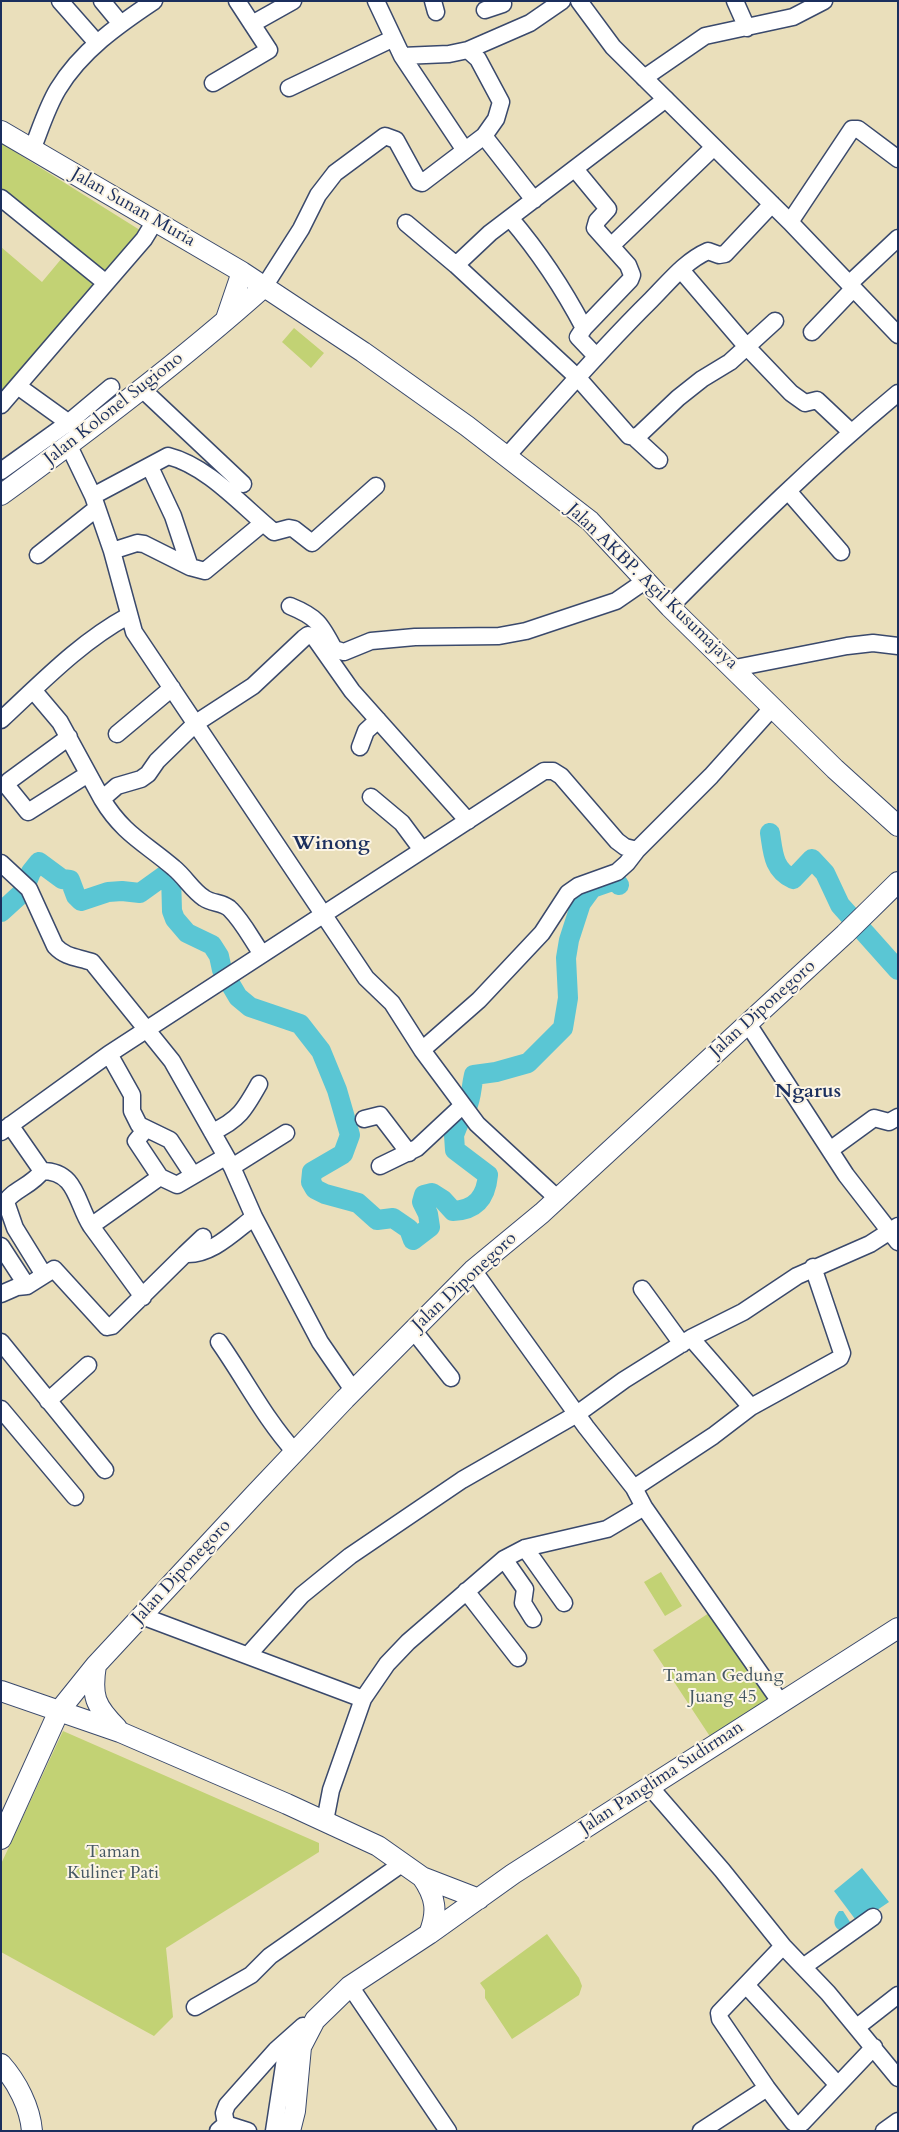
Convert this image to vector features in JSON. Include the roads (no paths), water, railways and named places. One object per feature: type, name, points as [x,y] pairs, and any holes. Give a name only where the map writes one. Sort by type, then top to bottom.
[{"type":"main road","name":"Jalan Sunan Muria","points":[[1,131],[242,272],[264,287]]},
{"type":"main road","points":[[225,321],[242,272]]},
{"type":"main road","name":"Jalan Kolonel Sugiono","points":[[1,495],[76,440],[225,321],[264,287]]},
{"type":"main road","name":"Jalan AKBP. Agil Kusumajaya","points":[[264,287],[363,352],[507,456],[590,521],[670,607],[735,668],[836,769],[898,826]]},
{"type":"main road","name":"Jalan Diponegoro","points":[[1,1839],[59,1711],[96,1665],[353,1390],[473,1270],[557,1198],[748,1024],[867,914],[898,882]]},
{"type":"main road","name":"Jalan Panglima Sudirman","points":[[350,1986],[429,1934],[513,1874],[898,1628]]},
{"type":"main road","points":[[96,1665],[95,1699],[102,1713],[120,1732]]},
{"type":"main road","points":[[1,1691],[120,1732],[325,1821],[378,1846],[422,1877],[479,1899]]},
{"type":"main road","points":[[422,1877],[431,1890],[435,1905],[434,1921],[429,1934]]},
{"type":"main road","points":[[285,2128],[292,2063],[298,2037],[303,2026],[324,2001],[338,1990],[350,1986]]},
{"type":"main road","points":[[285,2128],[295,2111],[301,2046],[307,2032],[322,2013],[350,1986]]},
{"type":"main road","points":[[1,2064],[17,2086],[28,2110],[32,2131]]},
{"type":"street","points":[[60,1],[97,43]]},
{"type":"street","points":[[102,1],[121,24]]},
{"type":"street","points":[[32,150],[58,90],[76,65],[97,43],[154,1]]},
{"type":"street","points":[[214,84],[269,50],[237,1]]},
{"type":"street","points":[[252,24],[293,1]]},
{"type":"street","points":[[376,1],[402,56],[464,149]]},
{"type":"street","points":[[402,56],[449,54],[468,50],[530,24],[562,1]]},
{"type":"street","points":[[580,1],[612,47],[790,222],[898,335]]},
{"type":"street","points":[[735,1],[748,28]]},
{"type":"street","points":[[644,78],[705,36],[793,17],[824,1]]},
{"type":"street","points":[[485,10],[504,2]]},
{"type":"street","points":[[289,88],[392,38]]},
{"type":"street","points":[[264,287],[301,228],[318,195],[335,174],[385,136],[396,140],[419,182],[422,183],[464,149],[484,136],[496,119],[501,102],[478,59],[468,50]]},
{"type":"street","points":[[456,265],[490,233],[666,99]]},
{"type":"street","points":[[790,222],[852,129],[858,129],[898,159]]},
{"type":"street","points":[[484,136],[534,200]]},
{"type":"street","points":[[611,246],[714,147]]},
{"type":"street","points":[[575,169],[608,210],[597,221],[595,228],[628,265],[632,278],[584,328],[578,337],[596,356]]},
{"type":"street","points":[[1,198],[106,283]]},
{"type":"street","points":[[507,456],[616,334],[681,270],[697,256],[708,251],[725,254],[772,204]]},
{"type":"street","points":[[510,218],[557,280],[584,328]]},
{"type":"street","points":[[1,405],[19,387],[144,239],[155,222]]},
{"type":"street","points":[[406,223],[456,265],[578,378],[629,436],[634,437],[659,460]]},
{"type":"street","points":[[812,332],[851,286],[898,238]]},
{"type":"street","points":[[681,270],[746,347],[800,401],[805,403],[816,400],[851,432]]},
{"type":"street","points":[[634,437],[640,435],[678,398],[702,379],[730,362],[775,321]]},
{"type":"street","points":[[19,387],[68,422],[76,440],[112,551],[128,616],[134,632],[324,912],[366,978],[392,1003],[422,1050],[477,1124],[557,1198]]},
{"type":"street","points":[[1,471],[68,422],[111,387]]},
{"type":"street","points":[[141,388],[244,484]]},
{"type":"street","points":[[670,607],[788,490],[851,432],[898,393]]},
{"type":"street","points":[[38,555],[95,502],[165,456],[179,459],[213,479],[274,532],[289,528],[294,529],[307,541],[316,542],[376,486]]},
{"type":"street","points":[[150,467],[173,516],[190,567]]},
{"type":"street","points":[[788,490],[840,552]]},
{"type":"street","points":[[112,551],[136,543],[144,544],[190,567],[205,571],[263,523]]},
{"type":"street","points":[[290,606],[309,613],[320,623],[334,649],[344,652],[371,641],[415,637],[499,636],[526,631],[616,601],[645,581]]},
{"type":"street","points":[[1,720],[82,647],[108,626],[128,616]]},
{"type":"street","points":[[102,799],[118,786],[141,779],[148,774],[157,761],[196,723],[253,686],[308,635],[317,640],[340,677],[468,821]]},
{"type":"street","points":[[735,668],[831,649],[873,643],[898,646]]},
{"type":"street","points":[[831,649],[833,657],[883,653],[898,656]]},
{"type":"street","points":[[117,734],[172,688]]},
{"type":"street","points":[[33,690],[60,722],[110,813],[129,835],[173,867],[207,901],[224,904],[232,910],[262,954]]},
{"type":"street","points":[[422,1050],[479,1000],[542,933],[568,893],[578,886],[617,872],[627,864],[637,850],[711,776],[774,707]]},
{"type":"street","points":[[360,747],[366,731],[378,720]]},
{"type":"street","points":[[69,737],[12,779],[7,786],[28,812],[88,774]]},
{"type":"street","points":[[143,1297],[91,1226],[83,1213],[73,1186],[55,1172],[42,1171],[6,1128],[109,1054],[218,984],[324,912],[544,771],[553,771],[561,776],[617,841],[626,847],[637,850]]},
{"type":"street","points":[[371,797],[402,823],[422,850]]},
{"type":"street","points":[[1,863],[26,887],[55,946],[62,953],[72,958],[92,962],[172,1061],[228,1162],[254,1217],[320,1342],[353,1390]]},
{"type":"street","points":[[249,1654],[302,1595],[350,1556],[462,1480],[577,1414],[624,1380],[686,1341],[743,1312],[813,1268],[895,1233],[846,1175],[748,1024]]},
{"type":"street","points":[[109,1054],[132,1095],[135,1119],[139,1125],[170,1140],[193,1175]]},
{"type":"street","points":[[212,1132],[233,1123],[247,1106],[259,1084]]},
{"type":"street","points":[[380,1166],[417,1148],[462,1106]]},
{"type":"street","points":[[364,1119],[380,1115],[409,1153]]},
{"type":"street","points":[[830,1150],[874,1118],[889,1122],[898,1117]]},
{"type":"street","points":[[146,1129],[136,1141],[160,1177],[177,1184],[193,1175],[228,1162],[286,1133]]},
{"type":"street","points":[[42,1171],[32,1184],[10,1196],[6,1202],[16,1228],[44,1275]]},
{"type":"street","points":[[91,1226],[160,1177]]},
{"type":"street","points":[[184,1254],[207,1250],[222,1242],[254,1217]]},
{"type":"street","points":[[1,1294],[16,1287],[27,1286],[52,1270],[57,1271],[107,1327],[143,1297],[203,1236]]},
{"type":"street","points":[[1,1246],[27,1286]]},
{"type":"street","points":[[634,1488],[713,1436],[751,1407],[840,1358],[842,1353],[813,1268]]},
{"type":"street","points":[[473,1270],[577,1414],[634,1488],[644,1507],[781,1703]]},
{"type":"street","points":[[642,1289],[686,1341],[751,1407]]},
{"type":"street","points":[[413,1330],[451,1378]]},
{"type":"street","points":[[1,1342],[105,1470]]},
{"type":"street","points":[[219,1342],[245,1379],[274,1429],[295,1452]]},
{"type":"street","points":[[48,1401],[88,1365]]},
{"type":"street","points":[[1,1409],[75,1497]]},
{"type":"street","points":[[325,1821],[331,1790],[363,1698],[392,1658],[504,1559],[525,1548],[607,1529],[644,1507]]},
{"type":"street","points":[[525,1548],[564,1603]]},
{"type":"street","points":[[504,1559],[524,1588],[523,1603],[533,1619]]},
{"type":"street","points":[[466,1591],[518,1658]]},
{"type":"street","points":[[142,1616],[249,1654],[363,1698]]},
{"type":"street","points":[[650,1787],[722,1870],[783,1946],[857,2027],[896,2074]]},
{"type":"street","points":[[195,2007],[252,1975],[270,1956],[403,1863]]},
{"type":"street","points":[[803,1966],[873,1917]]},
{"type":"street","points":[[783,1946],[720,2010],[720,2019],[766,2088],[793,2122],[798,2124],[874,2047]]},
{"type":"street","points":[[746,1985],[838,2085]]},
{"type":"street","points":[[350,1986],[448,2131]]},
{"type":"street","points":[[857,2027],[898,1995]]},
{"type":"street","points":[[248,2131],[222,2128],[227,2105],[276,2050],[303,2026]]},
{"type":"street","points":[[701,2131],[766,2088]]},
{"type":"street","points":[[884,2131],[898,2121]]},
{"type":"water","points":[[862,1868],[889,1902],[858,1923],[834,1891]]},
{"type":"water","points":[[839,1911],[843,1911],[850,1922],[841,1931],[834,1922]]},
{"type":"waterway","points":[[770,833],[775,860],[781,871],[793,879],[812,859],[825,873],[840,905],[898,970]]},
{"type":"waterway","points":[[1,912],[23,892],[31,872],[39,862],[62,879],[70,880],[76,896],[81,901],[108,892],[140,893],[165,875],[171,875],[172,911],[175,919],[187,933],[212,945],[219,956],[222,970],[238,997],[250,1007],[300,1024],[321,1051],[337,1090],[350,1135],[343,1154],[312,1172],[311,1182],[315,1189],[325,1194],[358,1203],[377,1220],[393,1218],[409,1229],[413,1240],[430,1227],[428,1214],[422,1202],[424,1195],[432,1193],[443,1200],[453,1211],[474,1205],[485,1190],[488,1175],[455,1150],[454,1135],[462,1115]]},
{"type":"waterway","points":[[467,1107],[474,1075],[496,1072],[528,1063],[563,1028],[568,998],[566,958],[569,940],[581,903],[592,888],[615,880],[619,885]]},
{"type":"district","name":"Winong","points":[[331,844]]},
{"type":"district","name":"Ngarus","points":[[808,1092]]},
{"type":"park label","name":"Taman Gedung Juang 45","points":[[723,1687]]},
{"type":"park label","name":"Taman Kuliner Pati","points":[[113,1864]]}]
